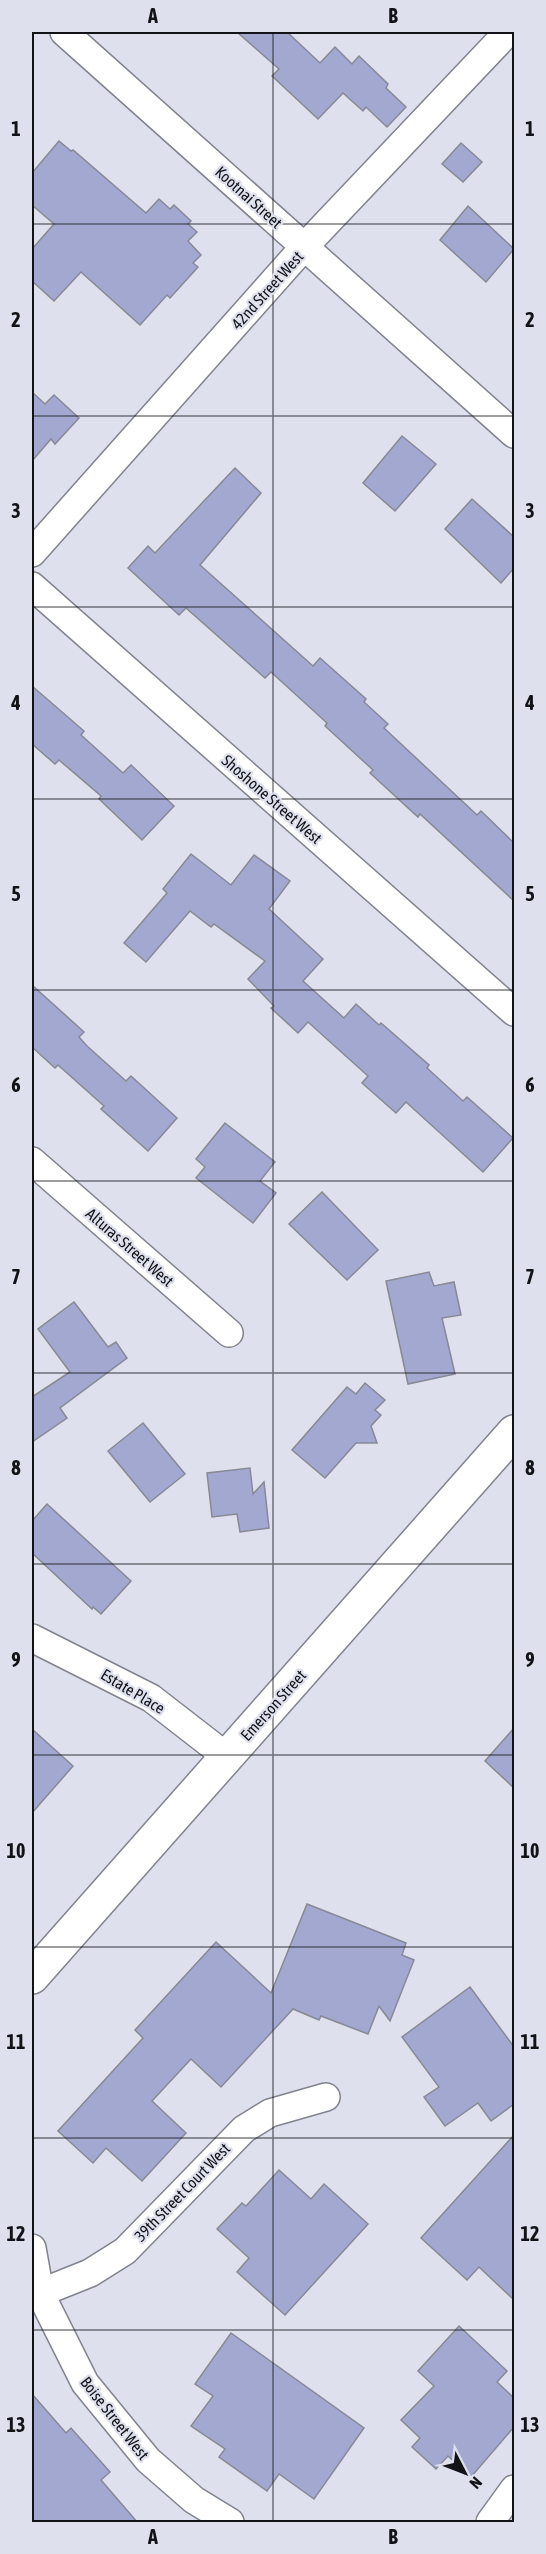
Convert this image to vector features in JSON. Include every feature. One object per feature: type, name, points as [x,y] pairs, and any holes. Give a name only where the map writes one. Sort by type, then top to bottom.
[{"type":"main road","name":"Emerson Street","points":[[32,1977],[514,1432]]},
{"type":"street","name":"Kootnai Street","points":[[64,32],[514,434]]},
{"type":"street","name":"42nd Street West","points":[[32,553],[304,248],[508,32]]},
{"type":"street","name":"Shoshone Street West","points":[[32,586],[514,1012]]},
{"type":"street","name":"Alturas Street West","points":[[32,1161],[229,1333]]},
{"type":"street","name":"Estate Place","points":[[32,1638],[151,1698],[226,1757]]},
{"type":"street","name":"39th Street Court West","points":[[40,2293],[90,2273],[125,2250],[244,2129],[270,2113],[326,2097]]},
{"type":"street","name":"Boise Street West","points":[[32,2248],[40,2293],[86,2383],[117,2425],[148,2460],[194,2500],[230,2523]]},
{"type":"street","points":[[490,2523],[514,2489]]},
{"type":"building","points":[[237,32],[287,32],[320,63],[335,47],[352,64],[359,56],[388,84],[386,88],[406,107],[387,127],[366,107],[363,111],[343,93],[318,119],[272,76],[279,69]]},
{"type":"building","points":[[59,141],[71,151],[73,150],[146,213],[159,199],[170,209],[174,205],[191,221],[188,224],[197,232],[188,241],[201,255],[193,263],[198,267],[170,298],[167,295],[140,325],[81,272],[54,301],[32,281],[32,249],[54,224],[32,205],[32,173]]},
{"type":"building","points":[[461,143],[482,162],[463,182],[442,164]]},
{"type":"building","points":[[468,206],[514,249],[486,282],[440,240]]},
{"type":"building","points":[[32,392],[45,404],[54,395],[79,418],[55,444],[51,439],[32,461]]},
{"type":"building","points":[[402,436],[436,464],[395,511],[363,483]]},
{"type":"building","points":[[235,468],[261,493],[200,565],[313,666],[320,658],[366,699],[364,702],[388,724],[384,728],[477,815],[481,811],[514,843],[514,901],[420,814],[418,817],[370,773],[373,770],[325,726],[327,723],[271,672],[265,678],[186,608],[179,615],[128,568],[148,546],[155,553]]},
{"type":"building","points":[[472,499],[514,537],[514,568],[501,583],[445,529]]},
{"type":"building","points":[[32,686],[84,731],[81,735],[123,773],[131,765],[174,806],[142,840],[99,799],[101,796],[59,760],[55,764],[32,744]]},
{"type":"building","points":[[191,854],[231,885],[254,855],[290,881],[269,909],[323,959],[303,981],[344,1018],[356,1004],[429,1065],[427,1068],[463,1101],[467,1097],[513,1138],[483,1172],[406,1102],[396,1113],[362,1083],[368,1076],[308,1022],[298,1033],[271,1008],[274,1006],[248,979],[265,961],[214,924],[211,927],[190,911],[146,962],[124,943],[167,893],[163,889]]},
{"type":"building","points":[[32,985],[84,1032],[79,1037],[87,1046],[126,1081],[131,1076],[177,1118],[148,1151],[101,1109],[104,1106],[58,1065],[55,1068],[32,1047]]},
{"type":"building","points":[[225,1123],[275,1162],[260,1181],[276,1193],[253,1223],[196,1178],[205,1167],[196,1159]]},
{"type":"building","points":[[322,1192],[378,1250],[347,1280],[289,1224]]},
{"type":"building","points":[[429,1272],[434,1286],[454,1282],[461,1315],[442,1318],[455,1374],[408,1384],[386,1281]]},
{"type":"building","points":[[74,1302],[108,1347],[116,1342],[127,1358],[60,1408],[67,1418],[32,1442],[32,1397],[70,1372],[38,1329]]},
{"type":"building","points":[[365,1383],[385,1400],[375,1410],[381,1415],[371,1426],[377,1443],[356,1443],[325,1478],[292,1450],[347,1387],[356,1394]]},
{"type":"building","points":[[143,1423],[185,1474],[150,1502],[108,1451]]},
{"type":"building","points":[[250,1468],[253,1494],[264,1482],[269,1528],[240,1532],[237,1514],[212,1517],[207,1473]]},
{"type":"building","points":[[47,1504],[131,1581],[101,1614],[93,1607],[92,1609],[32,1553],[32,1521]]},
{"type":"building","points":[[514,1728],[514,1788],[485,1761]]},
{"type":"building","points":[[32,1729],[73,1766],[32,1813]]},
{"type":"building","points":[[307,1904],[406,1943],[402,1955],[414,1960],[390,2021],[379,2006],[368,2034],[321,2016],[319,2020],[293,2009],[221,2087],[191,2059],[152,2101],[186,2133],[142,2181],[106,2148],[93,2163],[58,2131],[143,2038],[135,2030],[216,1942],[271,1993]]},
{"type":"building","points":[[470,1987],[514,2047],[514,2104],[491,2121],[478,2103],[445,2126],[424,2097],[439,2087],[402,2037]]},
{"type":"building","points":[[514,2135],[514,2300],[479,2267],[467,2280],[421,2238]]},
{"type":"building","points":[[279,2170],[311,2199],[324,2184],[368,2224],[285,2315],[237,2272],[249,2258],[217,2229],[242,2203],[246,2206]]},
{"type":"building","points":[[459,2326],[507,2371],[497,2382],[514,2398],[514,2427],[471,2477],[448,2456],[436,2469],[412,2447],[420,2438],[401,2420],[434,2386],[418,2371]]},
{"type":"building","points":[[231,2333],[364,2428],[314,2499],[279,2474],[267,2491],[219,2457],[225,2449],[191,2426],[213,2396],[195,2384]]},
{"type":"building","points":[[32,2394],[66,2433],[71,2428],[110,2472],[101,2480],[138,2523],[32,2523]]}]
